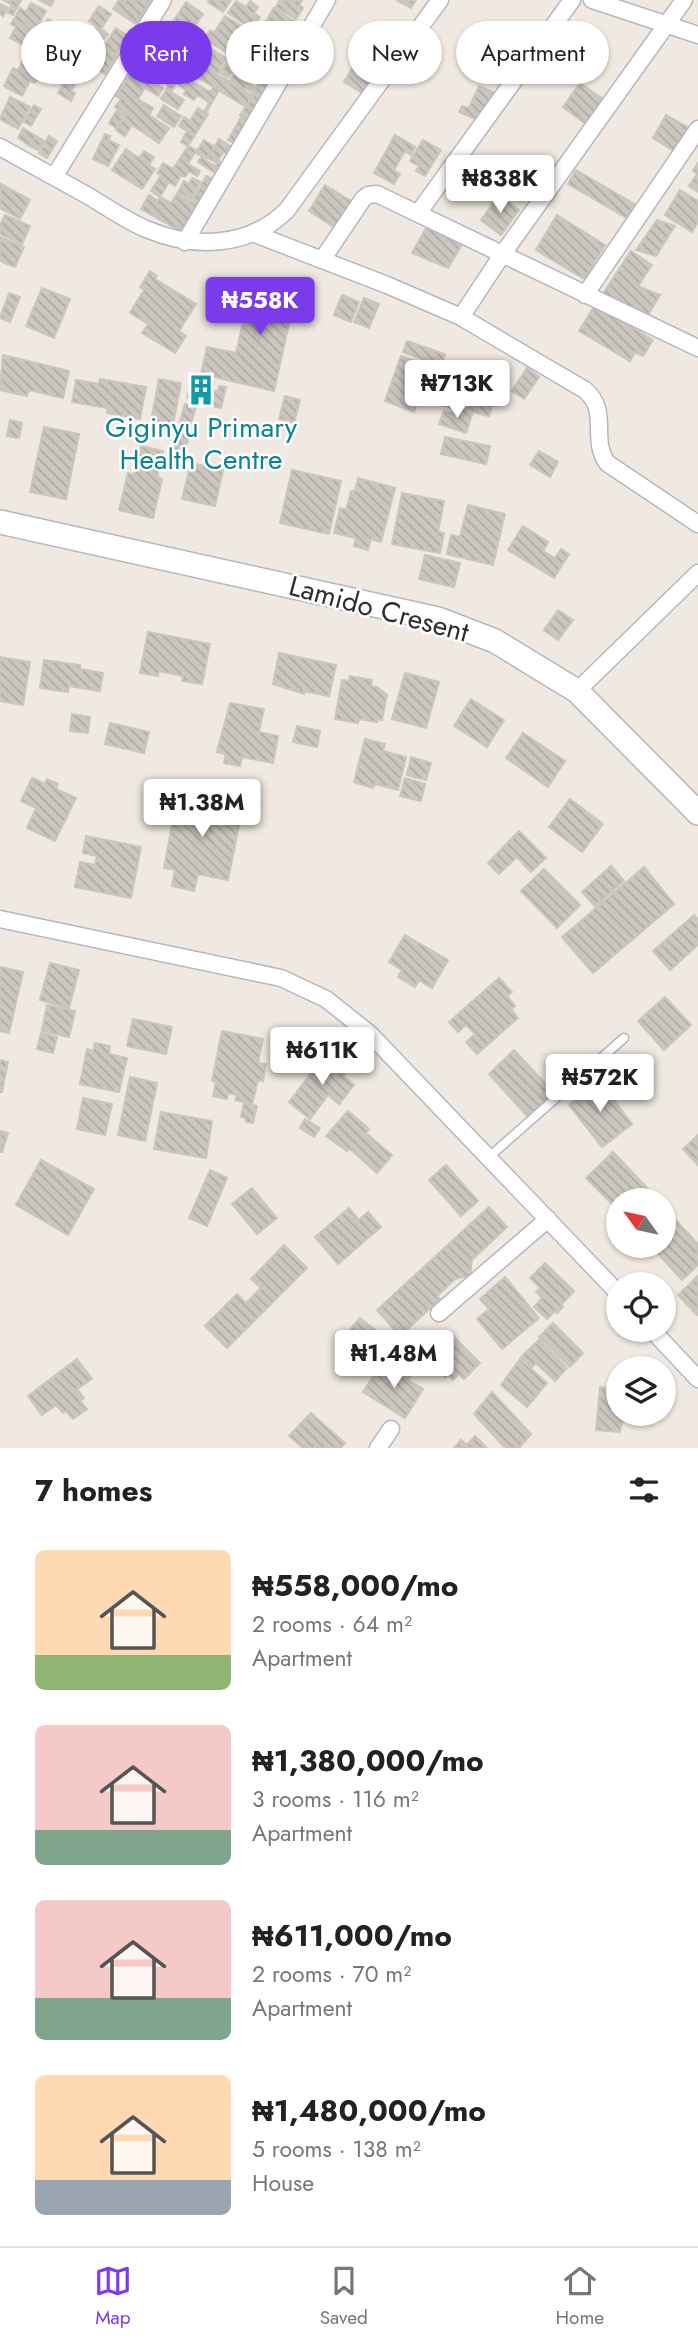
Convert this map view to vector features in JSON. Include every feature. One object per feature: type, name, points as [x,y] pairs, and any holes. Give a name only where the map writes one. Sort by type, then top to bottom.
[{"type":"street","points":[[54,177],[163,0]]},
{"type":"street","points":[[185,242],[327,0]]},
{"type":"street","points":[[0,147],[146,229],[185,242],[221,242],[255,234],[273,225],[287,211],[440,0]]},
{"type":"street","points":[[419,212],[572,0]]},
{"type":"street","points":[[592,0],[698,35]]},
{"type":"street","points":[[461,317],[684,0]]},
{"type":"street","points":[[585,295],[698,129]]},
{"type":"street","points":[[322,260],[368,195],[377,194],[698,348]]},
{"type":"street","points":[[255,234],[461,317],[594,398],[598,407],[600,450],[607,463],[698,524]]},
{"type":"street","name":"Lamido Cresent","points":[[0,522],[438,619],[495,640],[577,691],[698,813]]},
{"type":"street","points":[[577,691],[698,573]]},
{"type":"street","points":[[0,919],[281,978],[326,999],[370,1034],[606,1280]]},
{"type":"street","points":[[439,1313],[548,1219]]},
{"type":"street","points":[[664,1342],[698,1378]]},
{"type":"street","points":[[378,1448],[391,1429]]},
{"type":"lane","points":[[489,1157],[624,1038]]},
{"type":"building","points":[[3,0],[21,0],[13,15],[8,13],[12,5]]},
{"type":"building","points":[[39,0],[54,0],[51,6]]},
{"type":"building","points":[[119,0],[151,0],[138,21],[131,21],[113,9]]},
{"type":"building","points":[[231,0],[223,12],[208,2]]},
{"type":"building","points":[[280,0],[302,1],[299,5],[303,8],[296,19],[276,7]]},
{"type":"building","points":[[396,0],[416,0],[411,8]]},
{"type":"building","points":[[236,1],[246,7],[250,1],[258,7],[254,13],[260,17],[257,21],[240,21],[228,13]]},
{"type":"building","points":[[186,2],[203,14],[198,21],[174,21]]},
{"type":"building","points":[[31,3],[46,11],[40,21],[21,23],[14,19],[20,8],[26,12]]},
{"type":"building","points":[[0,4],[8,8],[3,16],[0,14]]},
{"type":"building","points":[[99,6],[111,14],[106,22],[89,21]]},
{"type":"building","points":[[274,8],[294,21],[266,21]]},
{"type":"building","points":[[225,16],[234,21],[226,21],[226,52],[212,43],[212,32],[214,33]]},
{"type":"building","points":[[14,19],[21,23],[21,44],[10,38],[16,27],[11,24]]},
{"type":"building","points":[[116,28],[120,31],[120,48],[116,54],[106,47]]},
{"type":"building","points":[[212,49],[226,58],[217,74],[226,80],[226,84],[233,84],[253,96],[246,107],[208,84],[212,84]]},
{"type":"building","points":[[106,50],[116,56],[106,72]]},
{"type":"building","points":[[226,64],[226,77],[220,73]]},
{"type":"building","points":[[21,65],[21,84],[28,84],[22,96],[4,86],[13,68],[18,70]]},
{"type":"building","points":[[348,75],[348,84],[370,84],[364,94],[344,82]]},
{"type":"building","points":[[75,84],[71,91],[75,93],[71,101],[58,93],[63,85]]},
{"type":"building","points":[[124,84],[156,84],[163,88],[158,96],[145,88],[138,99],[153,108],[149,115],[169,128],[159,143],[132,125],[125,136],[116,130],[127,114],[115,107],[121,99],[116,96]]},
{"type":"building","points":[[167,84],[175,84],[171,92],[184,100],[178,109],[161,99],[169,85]]},
{"type":"building","points":[[177,84],[196,84],[210,92],[214,86],[220,89],[207,111],[205,110],[209,102],[197,95],[194,100],[184,94],[186,90]]},
{"type":"building","points":[[232,84],[248,84],[244,91]]},
{"type":"building","points":[[250,84],[256,88],[258,84],[273,84],[251,122],[240,115],[253,96],[247,89]]},
{"type":"building","points":[[579,84],[603,99],[586,124],[563,107]]},
{"type":"building","points":[[479,86],[495,93],[482,122],[459,112],[462,106],[469,108]]},
{"type":"building","points":[[10,97],[30,107],[18,129],[0,119]]},
{"type":"building","points":[[34,105],[41,109],[31,126],[24,122]]},
{"type":"building","points":[[164,105],[181,116],[174,127],[157,116]]},
{"type":"building","points":[[198,108],[208,114],[188,146],[181,142],[187,131],[179,126],[184,117],[190,121]]},
{"type":"building","points":[[117,110],[125,115],[116,128],[109,123]]},
{"type":"building","points":[[666,115],[691,129],[677,153],[653,138]]},
{"type":"building","points":[[241,117],[248,122],[236,144],[228,140]]},
{"type":"building","points":[[23,128],[36,136],[30,146],[18,138]]},
{"type":"building","points":[[105,134],[110,136],[108,140],[119,145],[108,166],[93,159]]},
{"type":"building","points":[[395,135],[415,147],[411,155],[405,151],[394,170],[400,174],[394,184],[374,173]]},
{"type":"building","points":[[36,136],[44,141],[38,150],[30,146]]},
{"type":"building","points":[[49,136],[57,141],[47,158],[39,153]]},
{"type":"building","points":[[219,139],[232,147],[228,155],[223,152],[217,163],[208,158]]},
{"type":"building","points":[[204,140],[215,147],[205,160],[215,166],[219,161],[223,164],[217,174],[198,162],[202,156],[196,153]]},
{"type":"building","points":[[423,140],[441,150],[425,176],[416,171],[419,166],[410,161]]},
{"type":"building","points":[[188,146],[196,150],[188,164],[200,171],[197,176],[189,171],[185,177],[181,175],[175,186],[169,182],[160,197],[151,191],[161,175],[157,173],[163,163],[173,169]]},
{"type":"building","points":[[126,149],[139,158],[144,151],[154,157],[149,165],[155,169],[142,189],[112,170]]},
{"type":"building","points":[[698,163],[698,192],[689,186],[697,174],[693,171]]},
{"type":"building","points":[[576,170],[638,206],[630,220],[568,184]]},
{"type":"building","points":[[206,176],[214,180],[201,205],[193,200]]},
{"type":"building","points":[[192,178],[200,182],[191,199],[178,192],[184,181],[189,184]]},
{"type":"building","points":[[1,184],[30,200],[20,219],[0,208]]},
{"type":"building","points":[[325,185],[354,203],[337,229],[309,211]]},
{"type":"building","points":[[680,190],[698,201],[698,222],[692,232],[665,215]]},
{"type":"building","points":[[177,194],[199,206],[184,233],[141,209],[149,195],[158,201],[160,197],[171,203]]},
{"type":"building","points":[[499,195],[519,210],[501,235],[481,220]]},
{"type":"building","points":[[5,215],[30,226],[22,244],[0,234]]},
{"type":"building","points":[[557,215],[605,245],[584,279],[536,250]]},
{"type":"building","points":[[657,220],[675,226],[656,256],[636,250]]},
{"type":"building","points":[[430,221],[464,241],[448,268],[412,253]]},
{"type":"building","points":[[0,237],[24,247],[15,267],[0,261]]},
{"type":"building","points":[[631,251],[652,265],[638,286],[660,295],[647,317],[602,295]]},
{"type":"building","points":[[150,271],[157,276],[155,279],[196,304],[179,331],[186,336],[175,353],[142,333],[148,324],[130,313],[144,290],[140,287]]},
{"type":"building","points":[[253,279],[311,292],[305,319],[291,315],[274,391],[201,374],[207,347],[236,353]]},
{"type":"building","points":[[42,288],[70,299],[54,338],[26,326]]},
{"type":"building","points":[[9,293],[20,297],[10,322],[0,318]]},
{"type":"building","points":[[342,295],[359,302],[351,322],[334,315]]},
{"type":"building","points":[[364,298],[379,304],[369,328],[354,322]]},
{"type":"building","points":[[595,305],[653,340],[643,356],[635,352],[630,361],[579,331]]},
{"type":"building","points":[[407,341],[445,354],[441,366],[403,352]]},
{"type":"building","points":[[3,355],[69,371],[63,398],[29,390],[27,396],[0,390]]},
{"type":"building","points":[[401,356],[431,367],[425,384],[418,381],[414,392],[420,394],[414,412],[385,401]]},
{"type":"building","points":[[453,362],[481,369],[476,391],[449,387]]},
{"type":"building","points":[[527,368],[539,377],[524,399],[512,391]]},
{"type":"building","name":"Giginyu Primary Health Centre","points":[[193,376],[214,382],[208,403],[187,398]]},
{"type":"building","points":[[100,379],[146,387],[140,419],[107,413],[107,408],[72,402],[76,380],[99,384]]},
{"type":"building","points":[[159,379],[181,383],[172,430],[150,426]]},
{"type":"building","points":[[219,386],[226,387],[221,408],[211,406],[214,391],[218,391]]},
{"type":"building","points":[[449,387],[494,399],[489,416],[465,410],[469,395],[461,393],[457,409],[444,405]]},
{"type":"building","points":[[285,396],[300,400],[294,423],[279,419]]},
{"type":"building","points":[[185,404],[196,407],[188,433],[178,429]]},
{"type":"building","points":[[461,408],[473,412],[466,433],[439,424],[444,411],[458,415]]},
{"type":"building","points":[[10,420],[22,423],[19,438],[7,436]]},
{"type":"building","points":[[44,427],[79,434],[66,499],[30,492]]},
{"type":"building","points":[[177,433],[189,435],[183,461],[172,459]]},
{"type":"building","points":[[445,437],[490,446],[486,464],[441,454]]},
{"type":"building","points":[[141,446],[163,451],[157,477],[162,479],[153,518],[119,510],[128,473],[134,475]]},
{"type":"building","points":[[539,451],[558,462],[550,477],[530,465]]},
{"type":"building","points":[[191,463],[223,470],[215,506],[182,499]]},
{"type":"building","points":[[292,470],[341,481],[329,534],[280,523]]},
{"type":"building","points":[[358,478],[395,488],[381,542],[371,539],[368,550],[354,546],[356,538],[334,533],[340,508],[346,510]]},
{"type":"building","points":[[402,493],[444,501],[438,532],[444,533],[440,553],[392,544]]},
{"type":"building","points":[[468,505],[505,514],[493,565],[447,554],[451,535],[460,537]]},
{"type":"building","points":[[523,526],[548,542],[543,551],[555,558],[561,549],[569,554],[554,578],[508,550]]},
{"type":"building","points":[[425,555],[460,563],[454,587],[419,579]]},
{"type":"building","points":[[558,610],[573,620],[558,640],[544,630]]},
{"type":"building","points":[[148,632],[210,644],[202,684],[182,681],[183,676],[159,671],[158,676],[140,673]]},
{"type":"building","points":[[279,653],[336,665],[329,696],[304,691],[304,694],[273,684]]},
{"type":"building","points":[[0,657],[30,662],[23,705],[0,701]]},
{"type":"building","points":[[44,660],[80,665],[80,669],[103,673],[100,691],[69,686],[68,692],[40,688]]},
{"type":"building","points":[[405,673],[439,682],[426,728],[392,719]]},
{"type":"building","points":[[350,676],[372,680],[371,686],[387,695],[382,720],[377,719],[377,722],[359,719],[358,723],[335,719],[342,680],[349,681]]},
{"type":"building","points":[[471,699],[504,720],[487,747],[454,726]]},
{"type":"building","points":[[230,703],[264,709],[259,732],[278,736],[273,763],[242,757],[240,766],[224,763],[226,754],[217,752]]},
{"type":"building","points":[[72,714],[90,717],[88,733],[70,731]]},
{"type":"building","points":[[110,723],[149,732],[144,753],[105,744]]},
{"type":"building","points":[[297,726],[320,731],[317,747],[293,742]]},
{"type":"building","points":[[523,733],[565,761],[548,787],[506,758]]},
{"type":"building","points":[[365,739],[385,744],[383,751],[406,757],[398,790],[375,784],[373,788],[354,782]]},
{"type":"building","points":[[411,757],[431,763],[426,780],[407,775]]},
{"type":"building","points":[[32,778],[45,784],[47,779],[58,784],[56,789],[76,798],[55,841],[27,828],[36,808],[21,801]]},
{"type":"building","points":[[405,778],[425,784],[421,801],[400,796]]},
{"type":"building","points":[[178,793],[243,805],[228,880],[198,874],[194,891],[172,886],[175,870],[164,868]]},
{"type":"building","points":[[570,799],[603,824],[582,852],[549,827]]},
{"type":"building","points":[[519,831],[546,858],[531,872],[517,857],[499,874],[488,863]]},
{"type":"building","points":[[86,836],[141,847],[131,898],[75,887],[80,862],[95,865],[97,856],[83,853]]},
{"type":"building","points":[[611,866],[624,881],[595,906],[582,892]]},
{"type":"building","points":[[644,867],[674,904],[593,973],[562,937]]},
{"type":"building","points":[[544,869],[580,905],[557,928],[521,891]]},
{"type":"building","points":[[694,915],[698,919],[698,945],[670,970],[653,951]]},
{"type":"building","points":[[405,935],[448,960],[432,988],[419,980],[415,987],[398,977],[402,970],[389,962]]},
{"type":"building","points":[[50,963],[79,970],[69,1008],[40,1000]]},
{"type":"building","points":[[0,967],[23,972],[9,1033],[0,1031]]},
{"type":"building","points":[[499,978],[512,992],[507,996],[515,1006],[511,1009],[518,1018],[477,1054],[466,1042],[475,1034],[466,1025],[458,1032],[449,1022]]},
{"type":"building","points":[[665,997],[691,1025],[664,1050],[638,1021]]},
{"type":"building","points":[[47,1005],[75,1011],[69,1037],[42,1031]]},
{"type":"building","points":[[133,1019],[172,1027],[166,1054],[127,1046]]},
{"type":"building","points":[[222,1031],[263,1039],[258,1063],[266,1064],[263,1081],[258,1080],[252,1104],[235,1100],[237,1095],[228,1093],[227,1099],[213,1096],[216,1081],[212,1081]]},
{"type":"building","points":[[41,1033],[57,1037],[53,1053],[37,1049]]},
{"type":"building","points":[[95,1043],[110,1046],[109,1054],[127,1058],[119,1092],[80,1084],[87,1049],[93,1051]]},
{"type":"building","points":[[514,1050],[554,1093],[528,1117],[489,1074]]},
{"type":"building","points":[[326,1054],[348,1070],[343,1076],[354,1085],[339,1104],[328,1095],[310,1119],[289,1102]]},
{"type":"building","points":[[0,1060],[8,1062],[2,1092],[0,1092]]},
{"type":"building","points":[[130,1077],[157,1083],[145,1141],[118,1135]]},
{"type":"building","points":[[599,1081],[632,1124],[602,1147],[569,1105]]},
{"type":"building","points":[[83,1098],[112,1104],[105,1135],[77,1129]]},
{"type":"building","points":[[244,1103],[257,1106],[253,1123],[246,1122],[246,1118],[241,1117]]},
{"type":"building","points":[[348,1111],[369,1129],[366,1133],[392,1155],[377,1173],[350,1149],[347,1151],[326,1136]]},
{"type":"building","points":[[161,1112],[212,1121],[206,1158],[154,1149]]},
{"type":"building","points":[[305,1119],[320,1128],[314,1137],[300,1128]]},
{"type":"building","points":[[0,1131],[8,1133],[2,1152],[0,1152]]},
{"type":"building","points":[[698,1135],[698,1165],[683,1149]]},
{"type":"building","points":[[613,1152],[647,1188],[606,1188],[606,1198],[586,1178]]},
{"type":"building","points":[[41,1160],[94,1189],[68,1235],[16,1205]]},
{"type":"building","points":[[446,1165],[478,1201],[461,1216],[429,1180]]},
{"type":"building","points":[[210,1170],[227,1178],[207,1226],[189,1218]]},
{"type":"building","points":[[252,1188],[277,1218],[257,1234],[232,1204]]},
{"type":"building","points":[[489,1207],[507,1227],[472,1260],[470,1276],[455,1279],[437,1296],[440,1299],[400,1336],[377,1310]]},
{"type":"building","points":[[349,1208],[359,1220],[368,1212],[381,1227],[338,1264],[315,1237]]},
{"type":"building","points":[[676,1220],[698,1244],[698,1265],[682,1280],[662,1258],[676,1258]]},
{"type":"building","points":[[284,1245],[307,1268],[227,1348],[205,1326],[237,1294],[246,1303],[261,1288],[251,1279]]},
{"type":"building","points":[[545,1263],[574,1291],[561,1305],[563,1307],[547,1319],[534,1307],[542,1298],[536,1292],[540,1288],[530,1278]]},
{"type":"building","points":[[698,1276],[698,1314],[697,1315],[678,1295]]},
{"type":"building","points":[[505,1277],[539,1318],[502,1349],[477,1319],[489,1309],[480,1299]]},
{"type":"building","points":[[360,1318],[379,1333],[368,1348],[348,1332]]},
{"type":"building","points":[[553,1323],[583,1353],[570,1367],[539,1337]]},
{"type":"building","points":[[452,1335],[480,1363],[464,1379],[459,1374],[453,1380],[436,1369],[439,1366],[435,1362],[441,1357],[436,1352]]},
{"type":"building","points":[[539,1340],[567,1368],[555,1381],[536,1363],[532,1367],[521,1357]]},
{"type":"building","points":[[77,1359],[92,1379],[77,1389],[84,1398],[80,1401],[87,1409],[73,1419],[56,1405],[42,1415],[28,1396]]},
{"type":"building","points":[[520,1359],[547,1383],[527,1407],[501,1385]]},
{"type":"building","points":[[381,1364],[397,1373],[399,1368],[411,1375],[408,1380],[423,1389],[405,1418],[363,1392]]},
{"type":"building","points":[[600,1387],[606,1388],[606,1426],[621,1426],[620,1432],[596,1430]]},
{"type":"building","points":[[492,1392],[531,1434],[519,1448],[505,1448],[474,1414]]},
{"type":"building","points":[[311,1413],[345,1443],[341,1448],[303,1448],[289,1436]]},
{"type":"building","points":[[475,1436],[487,1448],[454,1448],[461,1440],[467,1445]]},
{"type":"place","name":"Giginyu Primary Health Centre","points":[[201,390]]}]
